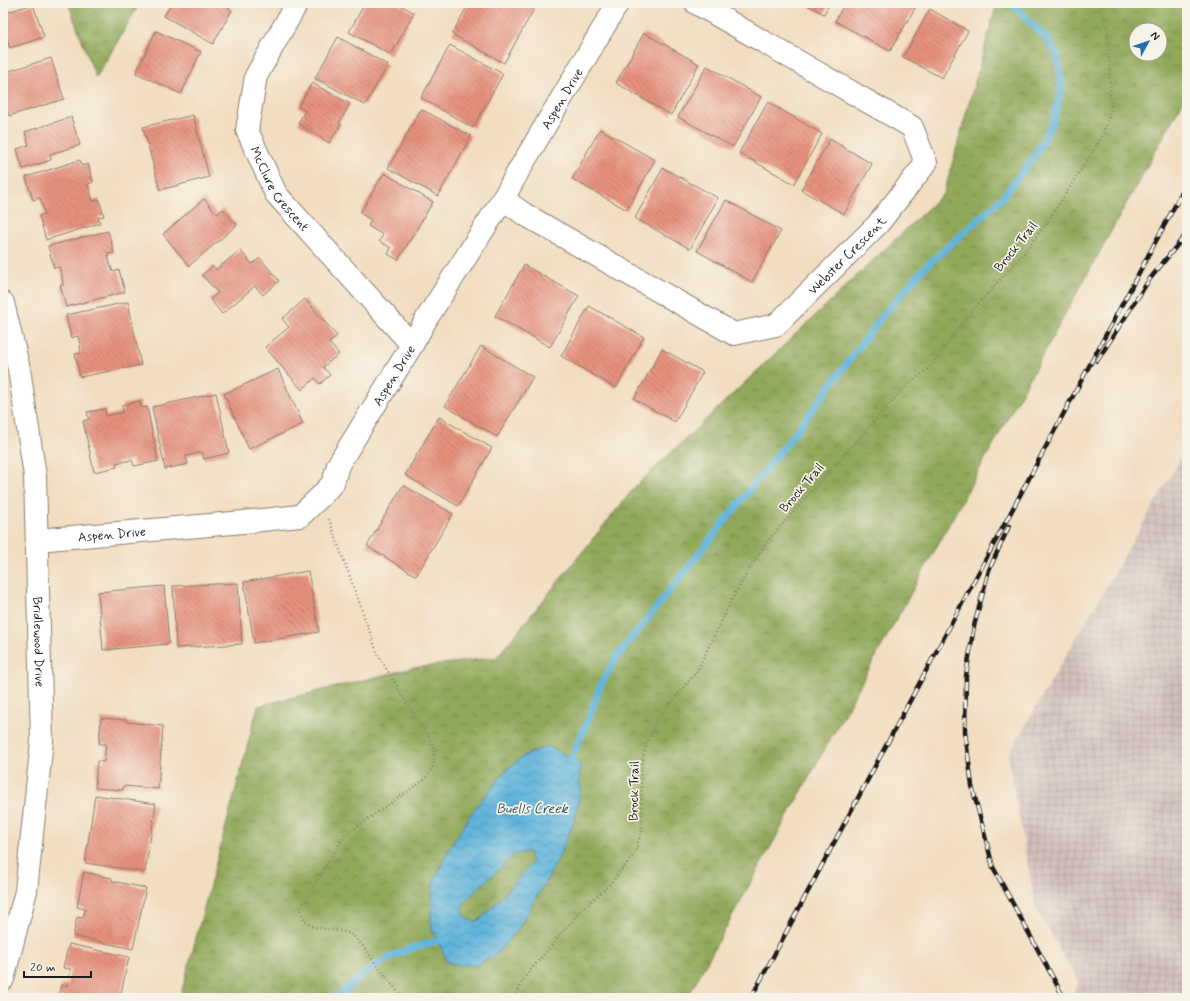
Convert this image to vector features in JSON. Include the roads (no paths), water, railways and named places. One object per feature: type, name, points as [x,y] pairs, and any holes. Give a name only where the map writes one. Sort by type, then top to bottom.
[{"type":"street","name":"McClure Crescent","points":[[297,3],[256,76],[247,130],[276,194],[412,345]]},
{"type":"street","name":"Aspen Drive","points":[[37,540],[300,516],[332,483],[338,465],[412,345],[426,318],[503,200],[519,170],[618,3]]},
{"type":"street","name":"Webster Crescent","points":[[503,200],[524,214],[734,334],[776,325],[878,224],[926,163],[912,127],[696,3]]},
{"type":"street","name":"Bridlewood Drive","points":[[3,303],[19,369],[35,476],[42,741],[26,891],[3,980]]},
{"type":"water","name":"Buells Creek","points":[[548,746],[580,763],[580,791],[576,816],[557,862],[517,931],[493,957],[474,966],[448,963],[432,929],[431,917],[433,884],[448,851],[475,808],[507,769],[525,755]],"holes":[[[528,851],[532,861],[530,866],[482,918],[475,922],[466,917],[462,908],[465,901],[514,855]]]},
{"type":"waterway","points":[[571,758],[588,721],[601,684],[617,657],[795,433],[880,319],[923,269],[1000,200],[1034,157],[1052,124],[1062,88],[1057,54],[1044,36],[1011,3]]},
{"type":"waterway","name":"Buells Creek","points":[[330,998],[340,995],[365,973],[382,962],[409,949],[438,941]]},
{"type":"railway","points":[[751,998],[1187,183]]},
{"type":"railway","points":[[1097,361],[1149,280],[1187,233]]},
{"type":"railway","points":[[1009,526],[989,570],[974,626],[966,676],[965,732],[972,786],[993,867],[1064,998]]}]
